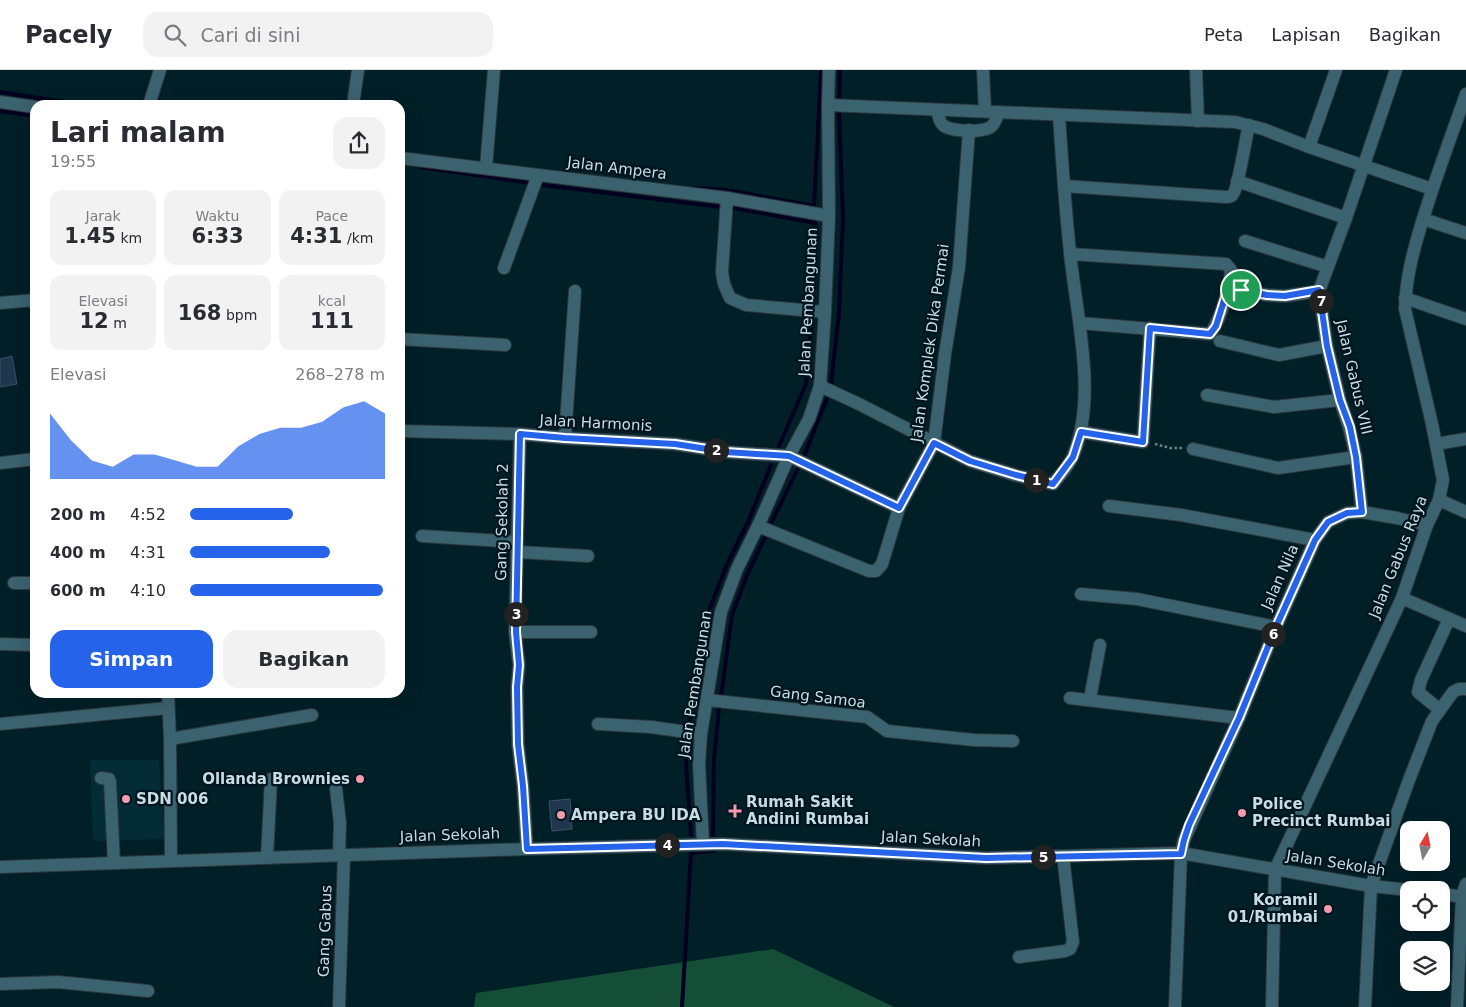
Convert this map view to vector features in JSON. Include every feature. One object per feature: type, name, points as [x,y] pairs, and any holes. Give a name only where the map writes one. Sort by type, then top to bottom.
[{"type":"street","points":[[151,100],[160,70]]},
{"type":"street","points":[[354,100],[358,70]]},
{"type":"street","points":[[486,168],[494,70]]},
{"type":"street","name":"Jalan Pembangunan","points":[[703,844],[699,764],[721,612],[738,569],[789,456],[809,419],[820,386],[829,216],[829,70]]},
{"type":"street","points":[[983,70],[985,112]]},
{"type":"street","points":[[1196,70],[1198,121]]},
{"type":"street","points":[[1309,147],[1336,70]]},
{"type":"street","name":"Jalan Gabus VIII","points":[[1362,512],[1356,457],[1350,427],[1340,400],[1327,346],[1319,290],[1346,218],[1396,70]]},
{"type":"street","name":"Jalan Gabus Raya","points":[[1275,870],[1402,598],[1427,525],[1439,500],[1443,480],[1405,309],[1405,298],[1409,265],[1432,189],[1466,94]]},
{"type":"street","points":[[0,102],[30,105]]},
{"type":"street","points":[[828,105],[1235,122],[1249,125],[1432,189]]},
{"type":"street","points":[[938,110],[942,125],[952,130],[986,130],[992,126],[999,112]]},
{"type":"street","points":[[820,386],[970,461],[1053,484],[1073,457],[1081,432],[1086,398],[1080,323],[1070,254],[1059,115]]},
{"type":"street","points":[[1064,186],[1226,198],[1234,194],[1249,125]]},
{"type":"street","name":"Jalan Komplek Dika Permai","points":[[758,526],[869,571],[876,571],[882,564],[899,508],[934,443],[945,354],[959,267],[969,130]]},
{"type":"street","name":"Jalan Ampera","points":[[405,159],[727,198],[829,216]]},
{"type":"street","points":[[504,268],[538,175]]},
{"type":"street","points":[[1237,181],[1346,218]]},
{"type":"street","points":[[727,198],[722,272],[724,284],[730,298],[746,305],[825,312]]},
{"type":"street","points":[[1423,219],[1466,233]]},
{"type":"street","points":[[1245,241],[1328,267]]},
{"type":"street","points":[[1070,254],[1226,264],[1231,270],[1228,288],[1216,326],[1210,334],[1080,323]]},
{"type":"street","points":[[1228,288],[1267,295],[1285,296],[1319,290]]},
{"type":"street","points":[[565,438],[575,291]]},
{"type":"street","points":[[1405,298],[1466,319]]},
{"type":"street","points":[[0,303],[30,300]]},
{"type":"street","points":[[1081,432],[1143,442],[1150,328]]},
{"type":"street","points":[[405,339],[505,345]]},
{"type":"street","points":[[1220,341],[1279,355],[1327,346]]},
{"type":"street","points":[[1207,395],[1274,407],[1340,400]]},
{"type":"street","name":"Jalan Harmonis","points":[[405,431],[520,434],[675,444],[726,452],[789,456]]},
{"type":"street","name":"Gang Sekolah 2","points":[[520,434],[516,632],[519,665],[517,687],[518,744],[527,849]]},
{"type":"street","points":[[1436,444],[1466,439]]},
{"type":"street","points":[[1194,449],[1278,468],[1356,457]]},
{"type":"street","points":[[789,456],[899,508]]},
{"type":"street","points":[[0,463],[30,460]]},
{"type":"street","points":[[1439,500],[1466,512]]},
{"type":"street","points":[[1109,506],[1181,515],[1315,540]]},
{"type":"street","name":"Jalan Nila","points":[[1175,1007],[1181,854],[1184,840],[1189,825],[1239,718],[1276,627],[1315,540],[1328,522],[1347,513],[1362,512],[1427,525]]},
{"type":"street","points":[[422,536],[588,556]]},
{"type":"street","points":[[14,583],[30,583]]},
{"type":"street","points":[[1081,594],[1137,599],[1276,627]]},
{"type":"street","points":[[1402,598],[1466,625]]},
{"type":"street","points":[[1440,710],[1418,692],[1420,680],[1449,619]]},
{"type":"street","points":[[516,632],[591,632]]},
{"type":"street","points":[[0,644],[30,645]]},
{"type":"street","points":[[1090,699],[1100,645]]},
{"type":"street","points":[[1365,1007],[1371,886],[1432,721],[1453,692],[1466,689]]},
{"type":"street","points":[[168,698],[171,861]]},
{"type":"street","points":[[1070,698],[1239,718]]},
{"type":"street","name":"Gang Samoa","points":[[707,700],[867,718],[887,731],[974,740],[1013,741]]},
{"type":"street","points":[[0,724],[168,708]]},
{"type":"street","points":[[170,739],[312,715]]},
{"type":"street","points":[[598,724],[652,727],[702,734]]},
{"type":"street","points":[[101,778],[109,779],[110,782],[114,863]]},
{"type":"street","points":[[267,858],[272,779]]},
{"type":"street","name":"Gang Gabus","points":[[336,789],[341,855],[339,1007]]},
{"type":"street","name":"Jalan Sekolah","points":[[0,867],[703,844],[986,858],[1181,854],[1371,886],[1400,889]]},
{"type":"street","points":[[1019,957],[1065,951],[1072,946],[1063,856]]},
{"type":"street","points":[[1272,1007],[1275,870]]},
{"type":"street","points":[[1450,893],[1465,892],[1458,1007]]},
{"type":"street","points":[[0,984],[58,982],[148,991]]},
{"type":"path","points":[[1143,442],[1170,448],[1194,449]]},
{"type":"shaded area","name":"SDN 006","points":[[90,760],[159,760],[164,839],[93,841]]},
{"type":"green space","points":[[773,949],[894,1007],[474,1007],[476,993]]},
{"type":"building","points":[[12,356],[17,384],[0,387],[0,359]]},
{"type":"building","name":"Ampera BU IDA","points":[[570,799],[572,829],[552,831],[549,801]]},
{"type":"waterway","points":[[693,188],[727,190],[814,206],[821,70]]},
{"type":"waterway","points":[[839,102],[840,70]]},
{"type":"waterway","points":[[0,92],[52,100]]},
{"type":"waterway","points":[[0,111],[30,115]]},
{"type":"waterway","points":[[831,384],[839,313],[843,217],[839,113]]},
{"type":"waterway","points":[[420,167],[530,183]]},
{"type":"waterway","points":[[543,185],[720,207]]},
{"type":"waterway","points":[[734,208],[815,223],[812,306]]},
{"type":"waterway","points":[[779,446],[806,384],[812,319]]},
{"type":"waterway","points":[[804,456],[827,399]]},
{"type":"waterway","points":[[689,729],[693,696],[710,608],[727,564],[748,522],[771,465]]},
{"type":"waterway","points":[[769,528],[799,466]]},
{"type":"waterway","points":[[721,696],[732,615],[747,575],[767,533]]},
{"type":"waterway","points":[[713,835],[714,759],[719,708]]},
{"type":"waterway","points":[[688,737],[686,765],[691,835]]},
{"type":"waterway","points":[[682,1007],[691,853],[714,851]]},
{"type":"place","name":"Ollanda Brownies","points":[[360,779]]},
{"type":"place","name":"SDN 006","points":[[126,799]]},
{"type":"place","name":"Rumah Sakit Andini Rumbai","points":[[735,811]]},
{"type":"place","name":"Police Precinct Rumbai","points":[[1242,813]]},
{"type":"place","name":"Ampera BU IDA","points":[[561,815]]},
{"type":"place","name":"Koramil 01/Rumbai","points":[[1328,909]]},
{"type":"route","points":[[1228,288],[1241,290],[1285,296],[1319,290],[1327,346],[1340,400],[1350,427],[1356,457],[1362,512],[1347,513],[1328,522],[1315,540],[1276,627],[1239,718],[1189,825],[1181,854],[986,858],[723,844],[527,849],[518,744],[517,687],[519,665],[516,632],[520,434],[675,444],[726,452],[789,456],[899,508],[934,443],[970,461],[1053,484],[1073,457],[1081,432],[1143,442],[1150,328],[1210,334],[1216,326],[1228,288]]}]
